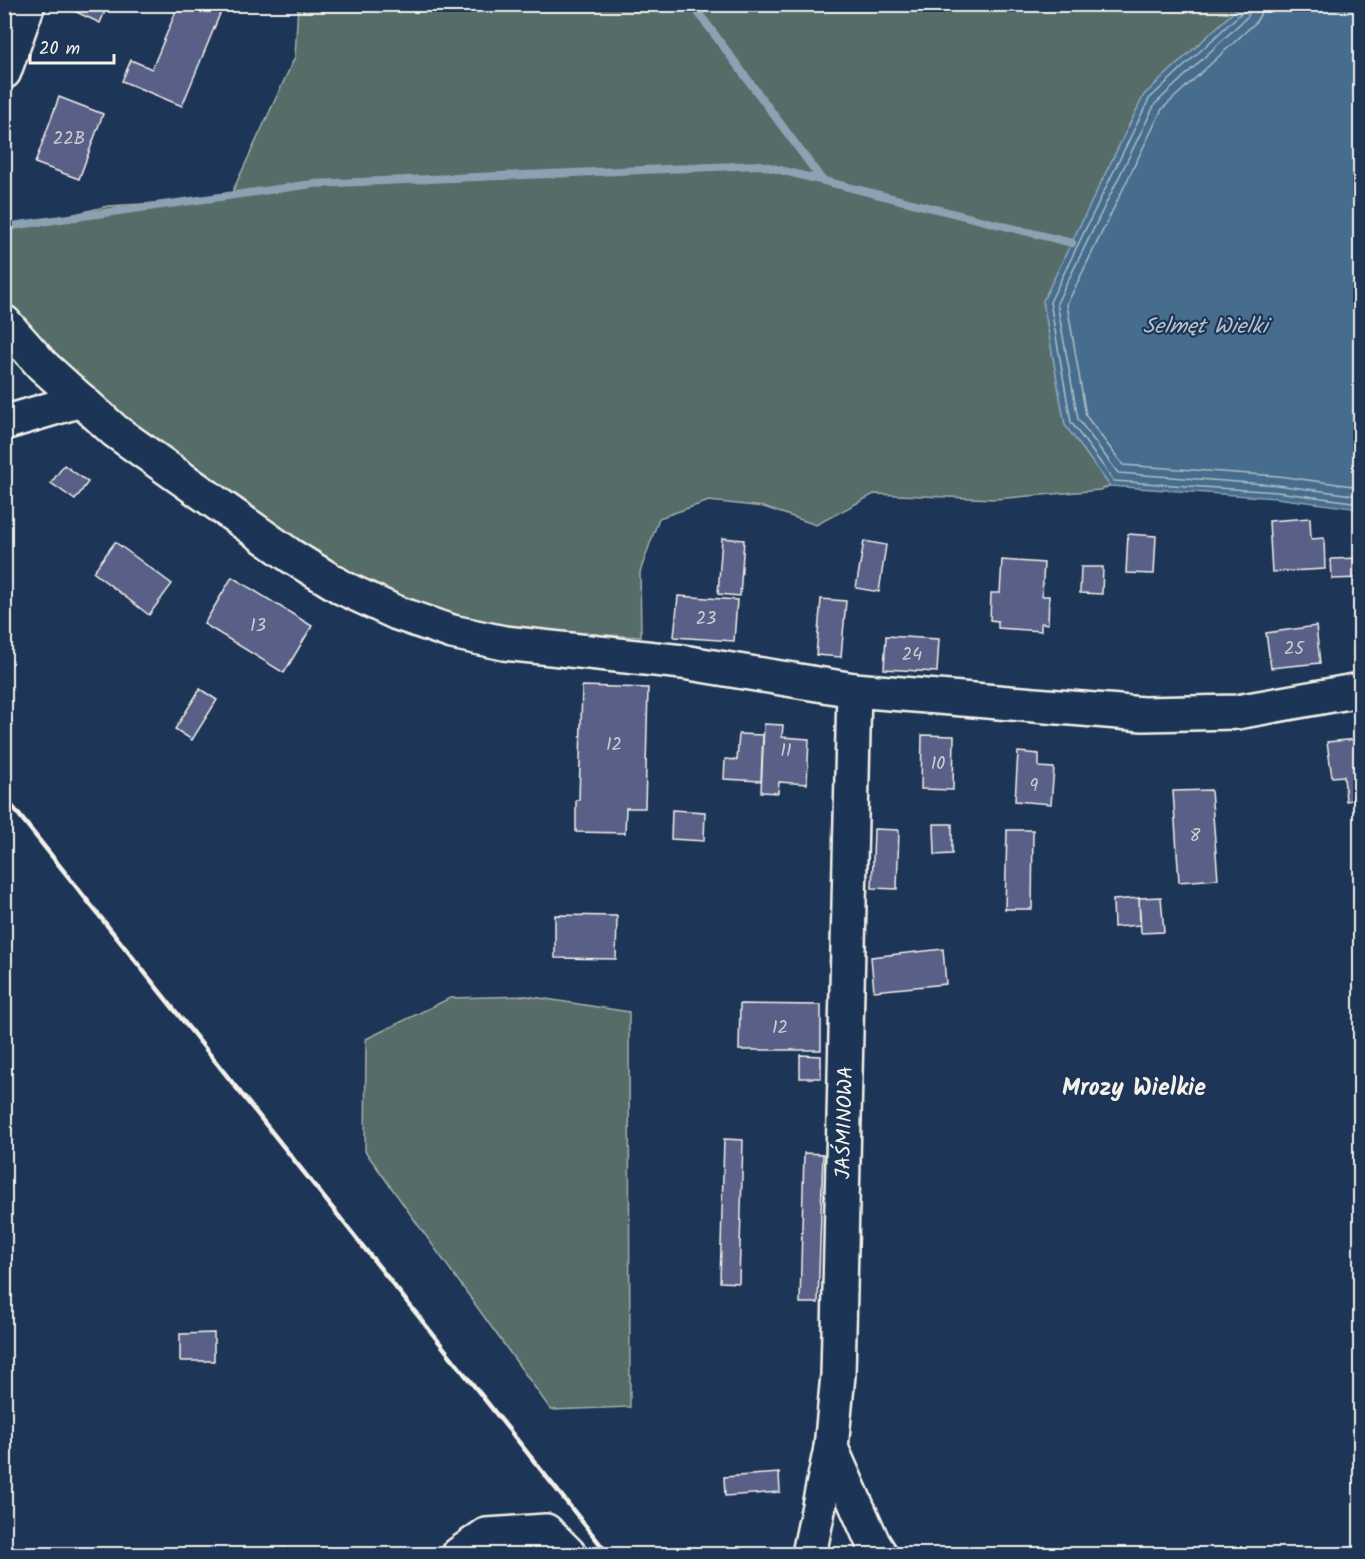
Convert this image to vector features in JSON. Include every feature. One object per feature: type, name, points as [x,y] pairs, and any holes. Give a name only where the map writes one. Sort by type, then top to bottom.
[{"type":"street","points":[[4,72],[28,4]]},
{"type":"street","points":[[4,322],[42,365],[115,431],[291,556],[343,588],[397,613],[452,632],[504,643],[683,662],[854,690],[1143,714],[1237,712],[1360,690]]},
{"type":"street","points":[[4,423],[81,400]]},
{"type":"street","name":"JAŚMINOWA","points":[[809,1554],[831,1448],[838,1375],[854,690]]},
{"type":"street","points":[[831,1448],[880,1554]]},
{"type":"street","points":[[459,1554],[486,1535],[546,1531],[568,1554]]},
{"type":"green space","points":[[298,5],[1241,5],[1144,95],[1043,301],[1065,425],[1110,486],[1100,490],[995,499],[874,494],[816,525],[764,507],[709,501],[659,518],[640,572],[641,637],[507,629],[454,618],[350,578],[121,418],[17,321],[5,302],[5,231],[108,206],[229,199],[295,57]]},
{"type":"green space","points":[[527,996],[629,1012],[630,1407],[551,1410],[365,1151],[366,1039],[450,998]]},
{"type":"water","name":"Selmęt Wielki","points":[[1241,5],[1360,5],[1360,509],[1276,498],[1110,486],[1065,425],[1043,301],[1144,95]]},
{"type":"building","points":[[59,4],[108,4],[100,23]]},
{"type":"building","points":[[179,4],[224,4],[182,106],[122,81],[131,60],[152,69]]},
{"type":"building","points":[[59,97],[103,114],[79,179],[35,163]]},
{"type":"building","points":[[64,465],[88,482],[75,500],[51,483]]},
{"type":"building","points":[[1310,518],[1311,539],[1324,538],[1325,569],[1272,572],[1269,521]]},
{"type":"building","points":[[1128,534],[1156,536],[1154,574],[1126,573]]},
{"type":"building","points":[[722,538],[744,540],[740,596],[718,594]]},
{"type":"building","points":[[864,541],[886,545],[879,592],[856,588]]},
{"type":"building","points":[[115,542],[172,584],[149,615],[93,572]]},
{"type":"building","points":[[1360,558],[1360,578],[1332,579],[1331,559]]},
{"type":"building","points":[[1002,560],[1044,563],[1042,596],[1049,596],[1048,624],[1041,623],[1041,631],[998,628],[998,621],[990,620],[991,593],[1000,593]]},
{"type":"building","points":[[1081,567],[1103,567],[1102,594],[1080,593]]},
{"type":"building","points":[[232,577],[312,626],[284,673],[204,624]]},
{"type":"building","points":[[678,596],[737,600],[734,641],[674,637]]},
{"type":"building","points":[[821,599],[846,601],[841,657],[816,655]]},
{"type":"building","points":[[1316,626],[1320,663],[1271,668],[1266,633]]},
{"type":"building","points":[[886,636],[939,639],[937,672],[884,669]]},
{"type":"building","points":[[582,686],[648,688],[645,808],[626,808],[625,833],[576,832]]},
{"type":"building","points":[[200,689],[217,700],[192,740],[175,729]]},
{"type":"building","points":[[764,724],[783,725],[782,737],[809,739],[807,784],[779,782],[778,793],[761,792]]},
{"type":"building","points":[[739,734],[763,735],[761,781],[724,779],[725,759],[737,760]]},
{"type":"building","points":[[922,735],[954,736],[953,790],[921,789]]},
{"type":"building","points":[[1357,739],[1358,746],[1360,746],[1360,799],[1346,801],[1344,776],[1332,777],[1327,742]]},
{"type":"building","points":[[1018,752],[1039,754],[1039,767],[1054,768],[1051,804],[1015,801]]},
{"type":"building","points":[[1211,790],[1218,879],[1179,882],[1173,791]]},
{"type":"building","points":[[672,810],[705,812],[704,841],[671,839]]},
{"type":"building","points":[[934,824],[952,824],[952,854],[935,855]]},
{"type":"building","points":[[874,829],[899,830],[897,889],[872,888]]},
{"type":"building","points":[[1007,830],[1033,830],[1032,909],[1005,909]]},
{"type":"building","points":[[1161,897],[1164,932],[1141,933],[1139,898]]},
{"type":"building","points":[[1139,898],[1140,925],[1114,927],[1113,900]]},
{"type":"building","points":[[555,915],[617,916],[616,959],[555,958]]},
{"type":"building","points":[[943,949],[946,984],[874,991],[871,957]]},
{"type":"building","points":[[740,1004],[821,1005],[821,1050],[739,1050]]},
{"type":"building","points":[[800,1055],[821,1056],[821,1078],[800,1078]]},
{"type":"building","points":[[724,1139],[743,1140],[739,1283],[720,1282]]},
{"type":"building","points":[[804,1153],[823,1154],[818,1303],[800,1303]]},
{"type":"building","points":[[214,1333],[214,1361],[180,1361],[180,1334]]},
{"type":"building","points":[[779,1473],[780,1492],[725,1496],[724,1477]]},
{"type":"building","points":[[285,1548],[287,1554],[264,1553]]},
{"type":"waterway","points":[[692,4],[822,180]]},
{"type":"waterway","points":[[4,227],[313,184],[760,165],[1072,243]]},
{"type":"railway","points":[[4,796],[608,1554]]},
{"type":"district","name":"Mrozy Wielkie","points":[[1134,1087]]}]
